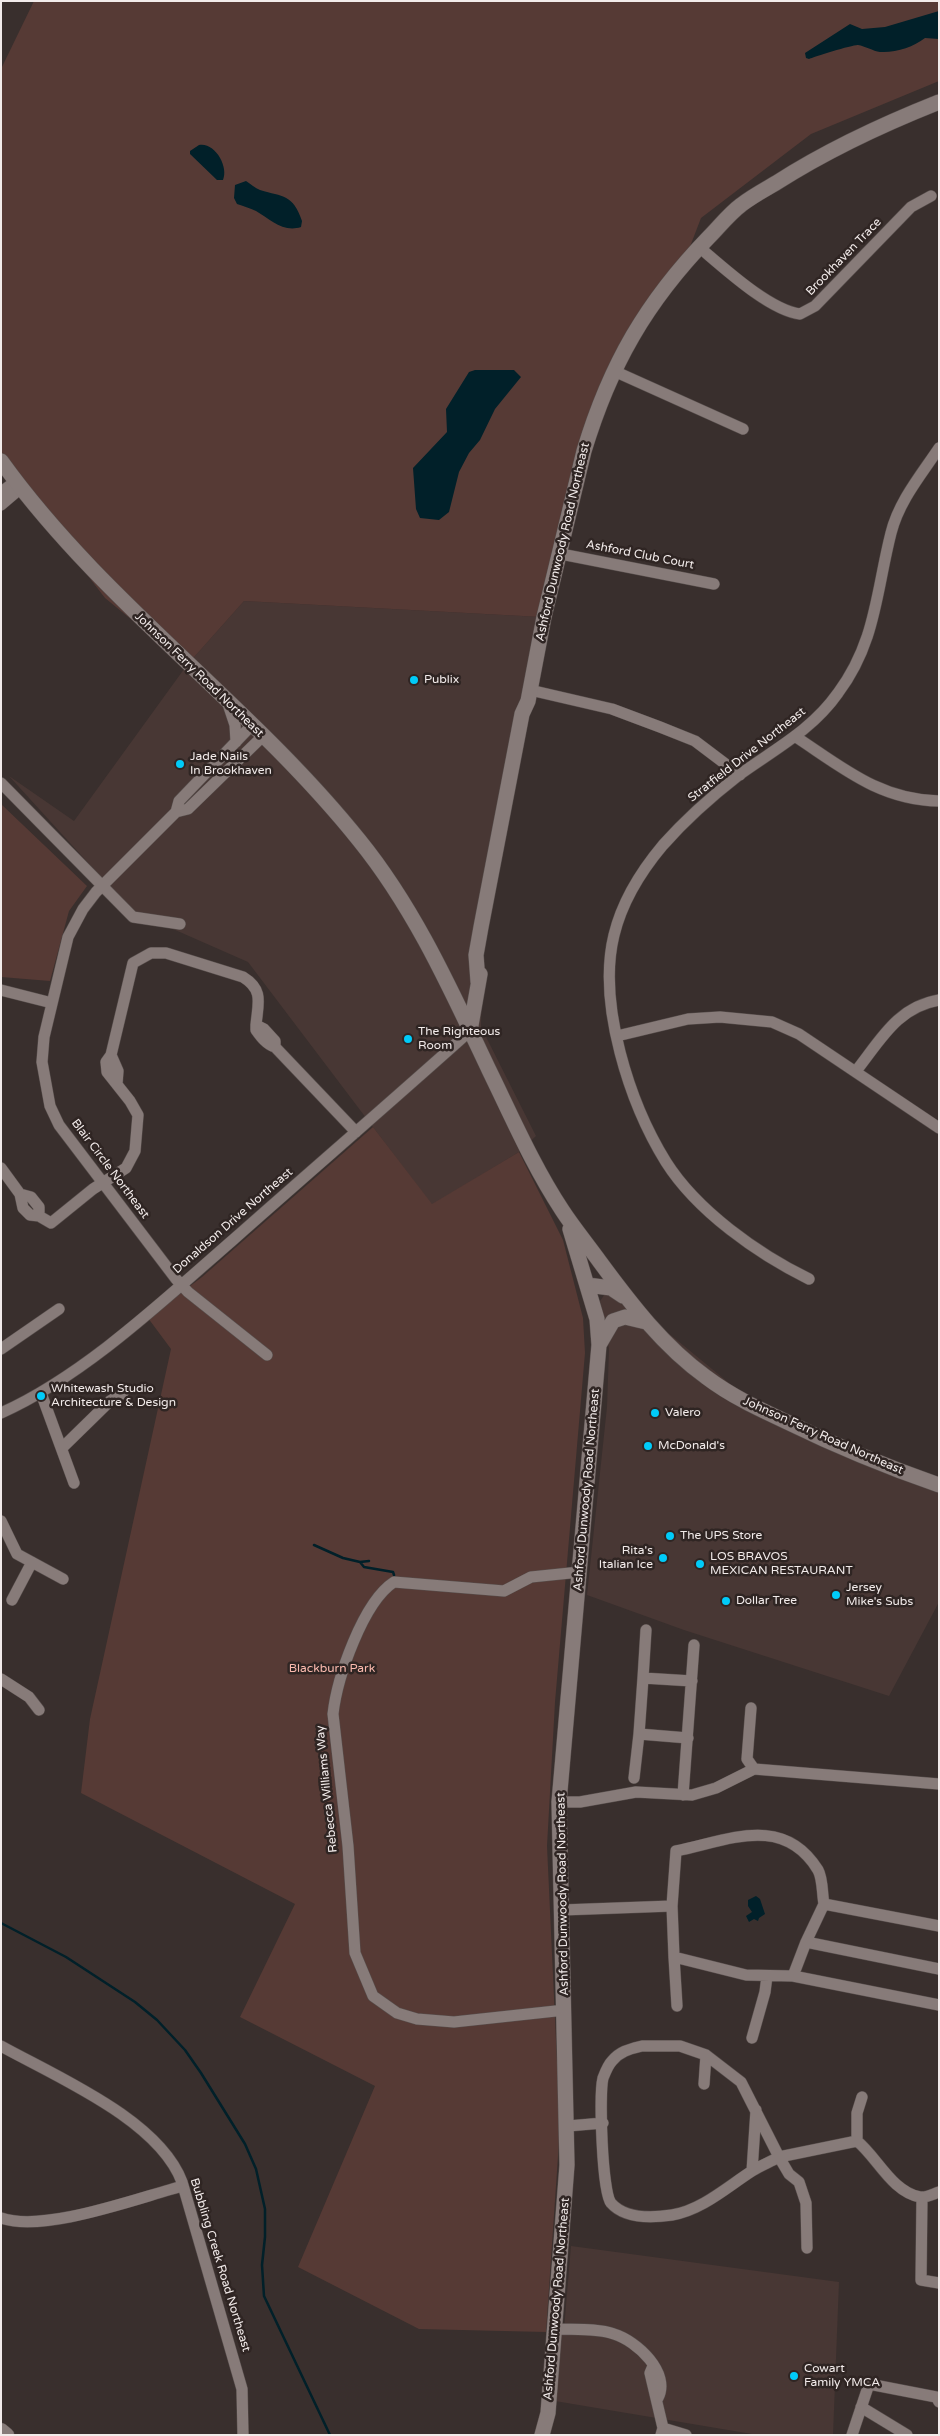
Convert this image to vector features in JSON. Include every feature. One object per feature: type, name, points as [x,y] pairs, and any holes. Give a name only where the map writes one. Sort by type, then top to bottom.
[{"type":"main road","name":"Ashford Dunwoody Road Northeast","points":[[470,1031],[503,847],[531,716],[529,696],[544,617],[591,428],[614,371],[636,327],[652,302],[699,247],[740,205],[811,161],[872,129],[939,102]]},
{"type":"main road","name":"Johnson Ferry Road Northeast","points":[[1,461],[18,484],[117,596],[257,730],[329,803],[396,889],[438,963],[531,1156],[562,1209],[625,1297],[646,1322],[705,1377],[740,1399],[890,1468],[939,1485]]},
{"type":"main road","name":"Ashford Dunwoody Road Northeast","points":[[542,2435],[548,2412],[555,2329],[565,2208],[568,2126],[559,1802],[600,1345],[597,1319],[576,1245],[562,1209]]},
{"type":"main road","points":[[587,1285],[611,1288],[625,1297]]},
{"type":"main road","points":[[600,1345],[607,1329],[614,1321],[625,1317],[646,1322]]},
{"type":"street","name":"Brookhaven Trace","points":[[699,247],[731,275],[775,305],[800,318],[816,306],[911,207],[931,196]]},
{"type":"street","points":[[614,371],[743,428]]},
{"type":"street","name":"Stratfield Drive Northeast","points":[[809,1279],[782,1266],[730,1229],[694,1196],[667,1164],[637,1102],[617,1036],[611,1000],[610,968],[614,937],[622,911],[639,878],[684,822],[740,775],[796,737],[821,714],[855,669],[866,644],[891,531],[902,503],[939,448]]},
{"type":"street","points":[[1,492],[18,484]]},
{"type":"street","points":[[1,505],[18,484]]},
{"type":"street","name":"Ashford Club Court","points":[[561,554],[714,584]]},
{"type":"street","points":[[529,696],[612,709],[660,726],[695,742],[740,775]]},
{"type":"street","points":[[226,700],[235,725],[236,742]]},
{"type":"street","name":"Blair Circle Northeast","points":[[176,812],[178,801],[236,742],[257,730]]},
{"type":"street","name":"Blair Circle Northeast","points":[[257,730],[188,809],[176,812],[103,886],[84,909],[68,937],[44,1037],[42,1062],[50,1106],[59,1125],[103,1183],[182,1284],[267,1354]]},
{"type":"street","points":[[796,737],[863,782],[914,801],[939,801]]},
{"type":"street","points":[[1,783],[133,917],[180,924]]},
{"type":"street","points":[[1,1168],[20,1194],[23,1208],[30,1215],[40,1216],[51,1223],[103,1183],[126,1168],[135,1150],[138,1115],[117,1084],[118,1071],[111,1055],[133,963],[151,953],[166,953],[243,977],[252,982],[259,993],[256,1025],[260,1026],[270,1046],[275,1047],[356,1132]]},
{"type":"street","points":[[1,990],[52,1002]]},
{"type":"street","points":[[856,1071],[899,1017],[914,1007],[939,1000]]},
{"type":"street","points":[[617,1036],[688,1018],[746,1018],[772,1022],[799,1034],[939,1128]]},
{"type":"street","name":"Donaldson Drive Northeast","points":[[1,1413],[41,1393],[122,1334],[182,1284],[470,1031]]},
{"type":"street","points":[[1,1349],[59,1309]]},
{"type":"street","points":[[41,1393],[74,1483]]},
{"type":"street","points":[[62,1448],[110,1401],[123,1393]]},
{"type":"street","points":[[1,1521],[17,1554],[63,1579]]},
{"type":"street","points":[[12,1600],[32,1562]]},
{"type":"street","name":"Rebecca Williams Way","points":[[565,2010],[454,2022],[417,2019],[396,2013],[373,1996],[355,1952],[348,1846],[333,1714],[335,1695],[359,1631],[382,1590],[394,1582],[504,1590],[531,1577],[580,1572]]},
{"type":"street","points":[[634,1778],[646,1630]]},
{"type":"street","points":[[684,1795],[694,1645]]},
{"type":"street","points":[[643,1678],[692,1681]]},
{"type":"street","points":[[1,1679],[29,1697],[39,1710]]},
{"type":"street","points":[[751,1708],[747,1759],[754,1769]]},
{"type":"street","points":[[639,1734],[688,1738]]},
{"type":"street","points":[[559,1802],[580,1802],[636,1792],[692,1795],[716,1788],[754,1769],[939,1784]]},
{"type":"street","points":[[677,2006],[672,1906],[676,1851],[722,1839],[757,1834],[796,1844],[819,1872],[824,1904],[806,1942],[793,1976]]},
{"type":"street","points":[[824,1904],[939,1926]]},
{"type":"street","points":[[562,1910],[672,1906]]},
{"type":"street","points":[[806,1942],[939,1969]]},
{"type":"street","points":[[674,1957],[746,1976],[793,1976],[939,2005]]},
{"type":"street","points":[[752,2038],[765,1992],[767,1976]]},
{"type":"street","name":"Bubbling Creek Road Northeast","points":[[1,2046],[107,2105],[144,2131],[167,2157],[183,2186],[242,2389],[243,2435]]},
{"type":"street","points":[[807,2248],[803,2196],[799,2182],[789,2174],[779,2157],[742,2082],[706,2055],[680,2046],[642,2046],[623,2051],[611,2062],[604,2077],[602,2093],[605,2191],[610,2202],[622,2212],[633,2216],[673,2215],[699,2206],[752,2171],[779,2157],[857,2141]]},
{"type":"street","points":[[704,2084],[706,2055]]},
{"type":"street","points":[[862,2097],[857,2113],[857,2141],[905,2192],[922,2197],[939,2192]]},
{"type":"street","points":[[752,2171],[756,2110]]},
{"type":"street","points":[[568,2126],[603,2123]]},
{"type":"street","points":[[1,2218],[14,2222],[68,2218],[183,2186]]},
{"type":"street","points":[[922,2197],[921,2280],[939,2283]]},
{"type":"street","points":[[555,2329],[613,2334],[631,2341],[658,2371],[661,2391],[658,2398],[662,2431],[686,2435]]},
{"type":"street","points":[[852,2435],[869,2384],[936,2397],[939,2402]]},
{"type":"street","points":[[861,2407],[907,2435]]},
{"type":"street","points":[[1,2430],[8,2435]]},
{"type":"shaded area","points":[[244,601],[541,617],[483,925],[481,1027],[536,1136],[519,1152],[432,1205],[248,962],[173,929],[142,922],[9,776],[74,821],[187,665]]},
{"type":"shaded area","points":[[615,1280],[644,1313],[746,1397],[939,1483],[939,1602],[889,1696],[684,1630],[587,1595],[607,1407],[609,1349],[600,1301]]},
{"type":"shaded area","points":[[571,2246],[839,2282],[833,2435],[758,2435],[555,2401],[559,2339],[564,2330]]},
{"type":"green space","points":[[34,1],[939,1],[939,81],[811,134],[701,218],[686,257],[619,355],[541,617],[244,601],[187,665],[105,598],[1,463],[1,69]]},
{"type":"green space","points":[[1,804],[87,886],[69,911],[50,981],[1,977]]},
{"type":"green space","name":"Blackburn Park","points":[[373,1127],[432,1204],[519,1152],[563,1240],[583,1318],[585,1353],[555,1702],[547,1846],[560,2127],[546,2332],[419,2329],[298,2267],[375,2086],[240,2017],[295,1904],[81,1793],[90,1719],[171,1349],[148,1318],[202,1277]]},
{"type":"water","points":[[939,11],[939,39],[925,38],[910,47],[892,52],[880,52],[858,45],[842,48],[809,59],[806,58],[805,53],[850,24],[862,29],[885,27]]},
{"type":"water","points":[[199,145],[210,147],[219,156],[224,169],[223,180],[217,180],[190,154],[190,151]]},
{"type":"water","points":[[246,181],[260,190],[291,201],[299,212],[302,221],[301,227],[283,227],[256,211],[237,204],[234,198],[235,185]]},
{"type":"water","points":[[475,370],[514,370],[521,377],[495,409],[480,440],[469,453],[459,472],[449,512],[439,520],[420,518],[416,509],[413,468],[447,432],[446,409],[469,372]]},
{"type":"water","points":[[756,1896],[760,1899],[765,1914],[758,1921],[754,1919],[749,1922],[746,1916],[752,1912],[748,1906],[748,1900]]},
{"type":"waterway","points":[[314,1545],[343,1558],[360,1562],[364,1567],[393,1572],[394,1575]]},
{"type":"waterway","points":[[360,1562],[369,1561]]},
{"type":"waterway","points":[[1,1923],[66,1957],[135,2002],[157,2020],[185,2050],[201,2073],[245,2144],[256,2169],[265,2209],[262,2265],[264,2296],[330,2435]]},
{"type":"place","name":"Publix","points":[[414,680]]},
{"type":"place","name":"Jade Nails In Brookhaven","points":[[180,764]]},
{"type":"place","name":"The Righteous Room","points":[[408,1039]]},
{"type":"place","name":"Whitewash Studio Architecture & Design","points":[[41,1396]]},
{"type":"place","name":"Valero","points":[[655,1413]]},
{"type":"place","name":"McDonald's","points":[[648,1446]]},
{"type":"place","name":"The UPS Store","points":[[670,1536]]},
{"type":"place","name":"Rita's Italian Ice","points":[[663,1558]]},
{"type":"place","name":"LOS BRAVOS MEXICAN RESTAURANT","points":[[700,1564]]},
{"type":"place","name":"Jersey Mike's Subs","points":[[836,1595]]},
{"type":"place","name":"Dollar Tree","points":[[726,1601]]},
{"type":"place","name":"Cowart Family YMCA","points":[[794,2376]]}]
